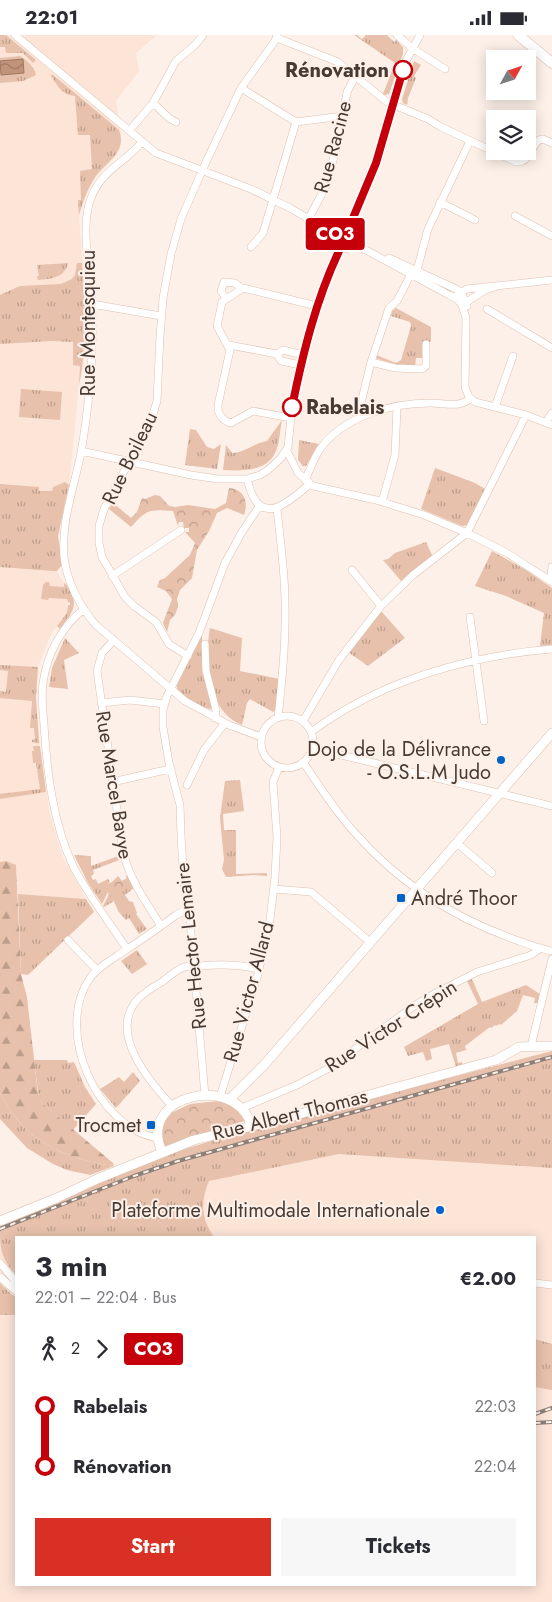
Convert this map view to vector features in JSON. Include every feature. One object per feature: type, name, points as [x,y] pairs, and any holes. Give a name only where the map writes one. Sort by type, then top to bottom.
[{"type":"main road","points":[[518,35],[552,62]]},
{"type":"main road","points":[[524,35],[552,62]]},
{"type":"street","points":[[15,35],[159,155],[234,181],[274,199],[335,234]]},
{"type":"street","points":[[129,131],[153,103],[176,61],[196,44],[203,35]]},
{"type":"street","points":[[397,35],[412,48],[444,69]]},
{"type":"street","points":[[348,230],[376,163],[406,61],[420,35]]},
{"type":"street","points":[[277,37],[338,62],[382,99],[393,105],[428,119],[518,163],[526,160],[539,140],[543,139],[552,143]]},
{"type":"street","name":"Rue Boileau","points":[[188,656],[167,642],[156,622],[130,604],[112,576],[101,553],[99,526],[104,509],[130,462],[150,421],[157,401],[161,316],[167,273],[175,238],[185,209],[241,88],[277,37]]},
{"type":"street","name":"Rue Racine","points":[[309,218],[326,186],[339,138],[348,89],[356,77]]},
{"type":"street","points":[[241,88],[296,122],[343,116]]},
{"type":"street","points":[[153,103],[176,122]]},
{"type":"street","points":[[251,247],[263,233],[296,122]]},
{"type":"street","points":[[351,412],[357,409],[361,403],[371,362],[389,307],[397,301],[414,274],[426,233],[470,141]]},
{"type":"street","name":"Rue Montesquieu","points":[[142,142],[133,153],[107,173],[97,186],[90,202],[86,224],[92,304],[91,379],[81,451],[65,520],[64,549],[68,575],[84,609],[96,625],[170,689],[191,705],[215,718],[262,737]]},
{"type":"street","points":[[440,202],[475,219]]},
{"type":"street","points":[[515,216],[552,236]]},
{"type":"street","points":[[414,274],[363,245],[348,230],[341,230],[335,234],[334,243],[340,249],[346,250],[352,247],[360,247],[414,274],[458,295],[464,304],[466,318],[465,387],[470,399],[478,403],[549,423],[552,413]]},
{"type":"street","points":[[352,247],[355,239]]},
{"type":"street","points":[[81,451],[226,480],[247,479],[268,471],[287,451],[303,355],[317,306],[340,249]]},
{"type":"street","points":[[458,295],[467,289],[552,280]]},
{"type":"street","points":[[226,299],[221,291],[224,282],[235,283],[241,288],[317,306]]},
{"type":"street","points":[[464,304],[485,290],[495,287]]},
{"type":"street","points":[[241,288],[222,302],[217,326],[229,345],[230,353],[217,408],[223,419],[233,423],[254,411],[291,418]]},
{"type":"street","points":[[92,304],[161,316]]},
{"type":"street","points":[[487,309],[552,348]]},
{"type":"street","points":[[371,362],[395,368],[422,369],[426,366],[426,344]]},
{"type":"street","points":[[229,345],[277,354],[283,350],[303,355]]},
{"type":"street","points":[[277,354],[281,361],[301,365]]},
{"type":"street","points":[[495,407],[513,356]]},
{"type":"street","points":[[247,479],[253,497],[260,505],[267,509],[277,508],[308,482],[320,449],[336,433],[365,415],[397,407],[426,403],[461,405],[470,399]]},
{"type":"street","points":[[382,501],[396,451],[397,407]]},
{"type":"street","points":[[303,721],[339,660],[381,606],[419,570],[467,533],[526,415]]},
{"type":"street","points":[[287,451],[296,469],[308,482],[316,487],[382,501],[424,515],[467,533],[507,553],[551,581],[552,567]]},
{"type":"street","name":"Rue Hector Lemaire","points":[[205,1096],[179,795],[170,769],[163,723],[165,703],[170,689],[202,625],[225,563],[260,505]]},
{"type":"street","points":[[277,508],[284,568],[285,612],[284,654],[278,718]]},
{"type":"street","points":[[112,576],[181,530]]},
{"type":"street","points":[[352,570],[381,606]]},
{"type":"street","points":[[84,609],[62,633],[53,649],[46,671],[42,695],[47,758],[58,820],[70,859],[84,886],[127,949]]},
{"type":"street","points":[[470,617],[484,721]]},
{"type":"street","name":"Rue Marcel Bavye","points":[[114,640],[102,653],[97,668],[112,781],[126,864],[135,883],[161,926]]},
{"type":"street","points":[[205,644],[206,671],[216,710],[215,718]]},
{"type":"street","points":[[311,732],[350,708],[394,686],[437,670],[476,660],[552,649]]},
{"type":"street","points":[[101,703],[130,700],[165,703]]},
{"type":"street","points":[[289,716],[303,721],[311,732],[312,748],[310,753],[303,762],[292,767],[279,767],[272,763],[263,752],[262,737],[269,723],[278,718],[289,716]]},
{"type":"street","points":[[187,785],[198,759],[225,723]]},
{"type":"street","points":[[240,1106],[239,1097],[264,1065],[552,733]]},
{"type":"street","points":[[312,748],[552,806]]},
{"type":"street","points":[[303,762],[332,805],[356,834],[377,856],[417,889],[465,919],[496,933],[552,951]]},
{"type":"street","name":"Rue Victor Allard","points":[[224,1098],[269,926],[274,889],[277,837],[273,782],[279,767]]},
{"type":"street","points":[[112,781],[170,769]]},
{"type":"street","points":[[457,843],[492,873]]},
{"type":"street","points":[[274,889],[311,892],[370,942]]},
{"type":"street","points":[[157,1138],[138,1132],[110,1110],[96,1093],[85,1070],[78,1039],[78,1012],[83,991],[97,970],[178,913],[188,909]]},
{"type":"street","points":[[68,940],[97,970]]},
{"type":"street","name":"Rue Victor Crépin","points":[[240,1106],[297,1085],[332,1066],[412,1007],[434,994],[478,972],[531,955],[540,948]]},
{"type":"street","points":[[531,1043],[552,959]]},
{"type":"street","points":[[172,1106],[148,1079],[138,1062],[130,1041],[129,1019],[135,1002],[181,969],[226,963],[259,969]]},
{"type":"street","name":"Rue Albert Thomas","points":[[0,1221],[162,1152],[205,1136],[369,1095],[500,1059],[516,1048],[531,1043],[552,1041]]},
{"type":"street","name":"Rue Albert Thomas","points":[[531,1043],[552,1046]]},
{"type":"street","points":[[224,1098],[264,1065]]},
{"type":"street","points":[[162,1152],[157,1138],[158,1123],[172,1106],[181,1101],[205,1096],[224,1098],[240,1106],[251,1125]]},
{"type":"street","name":"Rue Albert Thomas","points":[[0,1215],[98,1179]]},
{"type":"street","points":[[0,1263],[15,1281]]},
{"type":"street","points":[[0,1277],[15,1290]]},
{"type":"street","points":[[536,1283],[552,1285]]},
{"type":"shaded area","points":[[0,35],[157,35],[136,53],[139,71],[116,101],[121,137],[120,149],[115,157],[94,178],[79,215],[85,300],[84,363],[79,386],[69,485],[58,536],[62,565],[57,571],[64,583],[68,602],[67,613],[51,634],[38,667],[36,697],[40,746],[49,810],[62,855],[86,899],[18,894],[16,865],[6,861],[0,862]]},
{"type":"shaded area","points":[[552,1051],[552,1602],[0,1602],[0,1224],[178,1151]]},
{"type":"green space","points":[[0,35],[6,35],[36,60],[33,63],[23,53],[6,53],[5,47],[0,47]]},
{"type":"green space","points":[[354,35],[362,39],[366,35],[387,35],[403,47],[403,54],[389,94],[384,95],[383,93],[395,63]]},
{"type":"green space","points":[[20,56],[30,64],[36,75],[23,81],[0,83],[0,58]]},
{"type":"green space","points":[[414,61],[421,65],[414,76],[416,78],[407,105],[403,103],[402,99]]},
{"type":"green space","points":[[52,74],[119,130],[121,138],[118,152],[98,173],[85,196],[79,215],[78,200],[81,200],[80,171],[92,169],[90,135],[78,135],[75,96],[67,94],[61,89],[51,76]]},
{"type":"green space","points":[[68,263],[64,272],[60,275],[38,280],[37,265]]},
{"type":"green space","points":[[77,263],[82,263],[84,309],[82,371],[79,386],[80,366],[73,365],[73,342],[51,341],[0,344],[0,295],[20,286],[61,284],[72,279],[75,275]]},
{"type":"green space","points":[[396,308],[431,327],[431,340],[430,342],[424,342],[424,358],[416,358],[415,367],[397,365],[375,358],[376,355],[396,363],[401,360],[411,326],[410,322],[391,316],[392,311]]},
{"type":"green space","points":[[21,389],[62,392],[60,420],[19,417]]},
{"type":"green space","points":[[282,420],[277,448],[268,462],[262,466],[247,470],[223,470],[226,445],[232,453],[267,441]]},
{"type":"green space","points":[[190,429],[196,430],[207,447],[214,449],[221,444],[217,469],[185,465]]},
{"type":"green space","points":[[299,440],[319,444],[306,466],[303,466],[298,460]]},
{"type":"green space","points":[[435,468],[475,483],[487,490],[469,525],[462,526],[421,509]]},
{"type":"green space","points":[[65,482],[69,485],[58,536],[62,565],[57,571],[0,567],[0,484],[39,487],[39,491],[52,491],[53,487]]},
{"type":"green space","points":[[229,488],[238,491],[244,497],[246,505],[244,515],[227,508],[217,513],[209,531],[197,550],[192,578],[180,590],[177,599],[178,607],[175,615],[170,620],[167,632],[163,623],[172,599],[166,591],[157,587],[160,580],[165,578],[190,555],[195,543],[185,532],[189,532],[189,528],[184,528],[183,522],[179,522],[178,526],[173,511],[149,511],[131,527],[109,509],[113,503],[131,518],[137,512],[142,498],[145,499],[155,495],[160,496],[169,506],[188,505],[215,509],[226,503]]},
{"type":"green space","points":[[426,542],[433,557],[402,582],[383,560],[388,559],[395,553]]},
{"type":"green space","points":[[492,551],[526,570],[552,588],[552,645],[540,646],[544,613],[506,596],[475,586]]},
{"type":"green space","points":[[49,582],[50,586],[64,587],[64,583],[66,584],[73,597],[74,607],[72,612],[60,629],[57,626],[67,613],[70,603],[67,599],[41,599],[43,585]]},
{"type":"green space","points":[[381,611],[405,638],[368,666],[348,652]]},
{"type":"green space","points":[[210,628],[242,638],[240,671],[280,679],[276,709],[273,712],[250,699],[247,703],[242,725],[230,718],[221,708],[215,697],[208,669]]},
{"type":"green space","points":[[202,634],[202,657],[211,709],[189,699],[177,687],[177,683]]},
{"type":"green space","points":[[65,638],[79,653],[64,660],[68,689],[49,687],[52,668]]},
{"type":"green space","points":[[0,665],[38,667],[36,697],[39,743],[32,742],[35,739],[34,728],[30,728],[32,701],[0,698],[0,691],[6,692],[8,671],[0,670]]},
{"type":"green space","points":[[33,746],[40,746],[46,792],[0,799],[0,794],[40,789],[36,763],[33,763]]},
{"type":"green space","points":[[240,780],[244,811],[223,814],[224,830],[236,830],[236,874],[267,873],[267,876],[226,877],[222,869],[224,860],[220,818],[225,781]]},
{"type":"green space","points":[[74,855],[91,856],[91,866],[121,855],[122,859],[93,870],[94,874],[91,876],[93,880],[96,879],[98,884],[108,879],[110,882],[106,885],[108,892],[102,904],[88,883]]},
{"type":"green space","points":[[6,861],[16,865],[21,974],[27,997],[38,1094],[43,1104],[113,1163],[114,1166],[78,1158],[47,1145],[20,1123],[0,1093],[0,862]]},
{"type":"green space","points":[[127,875],[134,888],[125,895],[129,901],[133,902],[136,914],[147,929],[139,934],[129,918],[126,920],[118,911],[114,901],[103,906],[109,894],[111,897],[119,893],[122,881],[127,878]]},
{"type":"green space","points":[[118,876],[123,882],[125,891],[119,893],[120,896],[116,898],[115,896],[111,898],[105,885],[112,882]]},
{"type":"green space","points":[[18,894],[86,899],[94,912],[28,975],[21,974]]},
{"type":"green space","points":[[137,950],[147,964],[132,974],[121,961]]},
{"type":"green space","points":[[472,979],[482,1002],[526,985],[540,994],[538,1003],[534,1003],[535,998],[523,995],[517,1011],[501,1025],[490,1027],[465,1046],[466,1050],[456,1053],[458,1063],[462,1062],[463,1065],[456,1067],[449,1044],[430,1049],[432,1059],[426,1061],[423,1052],[408,1056],[404,1047],[478,1004],[467,981]]},
{"type":"green space","points":[[552,1051],[552,1168],[339,1154],[209,1181],[204,1196],[203,1210],[206,1224],[213,1236],[15,1236],[15,1274],[7,1263],[2,1252],[0,1224],[178,1151]]},
{"type":"green space","points":[[34,1060],[67,1060],[68,1063],[74,1062],[85,1087],[96,1104],[73,1130],[43,1104],[39,1098]]},
{"type":"green space","points":[[133,1072],[140,1081],[116,1108],[100,1089],[119,1077],[124,1082]]},
{"type":"green space","points":[[0,1093],[20,1123],[47,1145],[78,1158],[114,1166],[90,1175],[67,1170],[53,1164],[27,1148],[0,1119]]},
{"type":"green space","points":[[218,1101],[234,1108],[245,1121],[190,1137],[165,1147],[160,1134],[166,1119],[171,1113],[190,1104]]},
{"type":"green space","points":[[0,1283],[15,1296],[15,1315],[0,1315]]},
{"type":"green space","points":[[536,1339],[552,1344],[552,1390],[536,1387]]},
{"type":"water","points":[[23,59],[24,73],[1,75],[0,61]]},
{"type":"railway","points":[[0,1229],[134,1176],[178,1161],[552,1057]]},
{"type":"railway","points":[[536,1414],[552,1408]]},
{"type":"railway","points":[[536,1423],[552,1422]]},
{"type":"bus line","name":"CO3","points":[[292,407],[303,355],[317,306],[340,249],[334,243],[334,236],[341,230],[348,230],[368,184],[403,70]]},
{"type":"place","name":"Rénovation","points":[[403,70]]},
{"type":"place","name":"Rabelais","points":[[292,407]]},
{"type":"place","name":"Dojo de la Délivrance - O.S.L.M Judo","points":[[501,760]]},
{"type":"place","name":"André Thoor","points":[[401,898]]},
{"type":"place","name":"Trocmet","points":[[151,1125]]},
{"type":"place","name":"Plateforme Multimodale Internationale","points":[[440,1210]]}]
